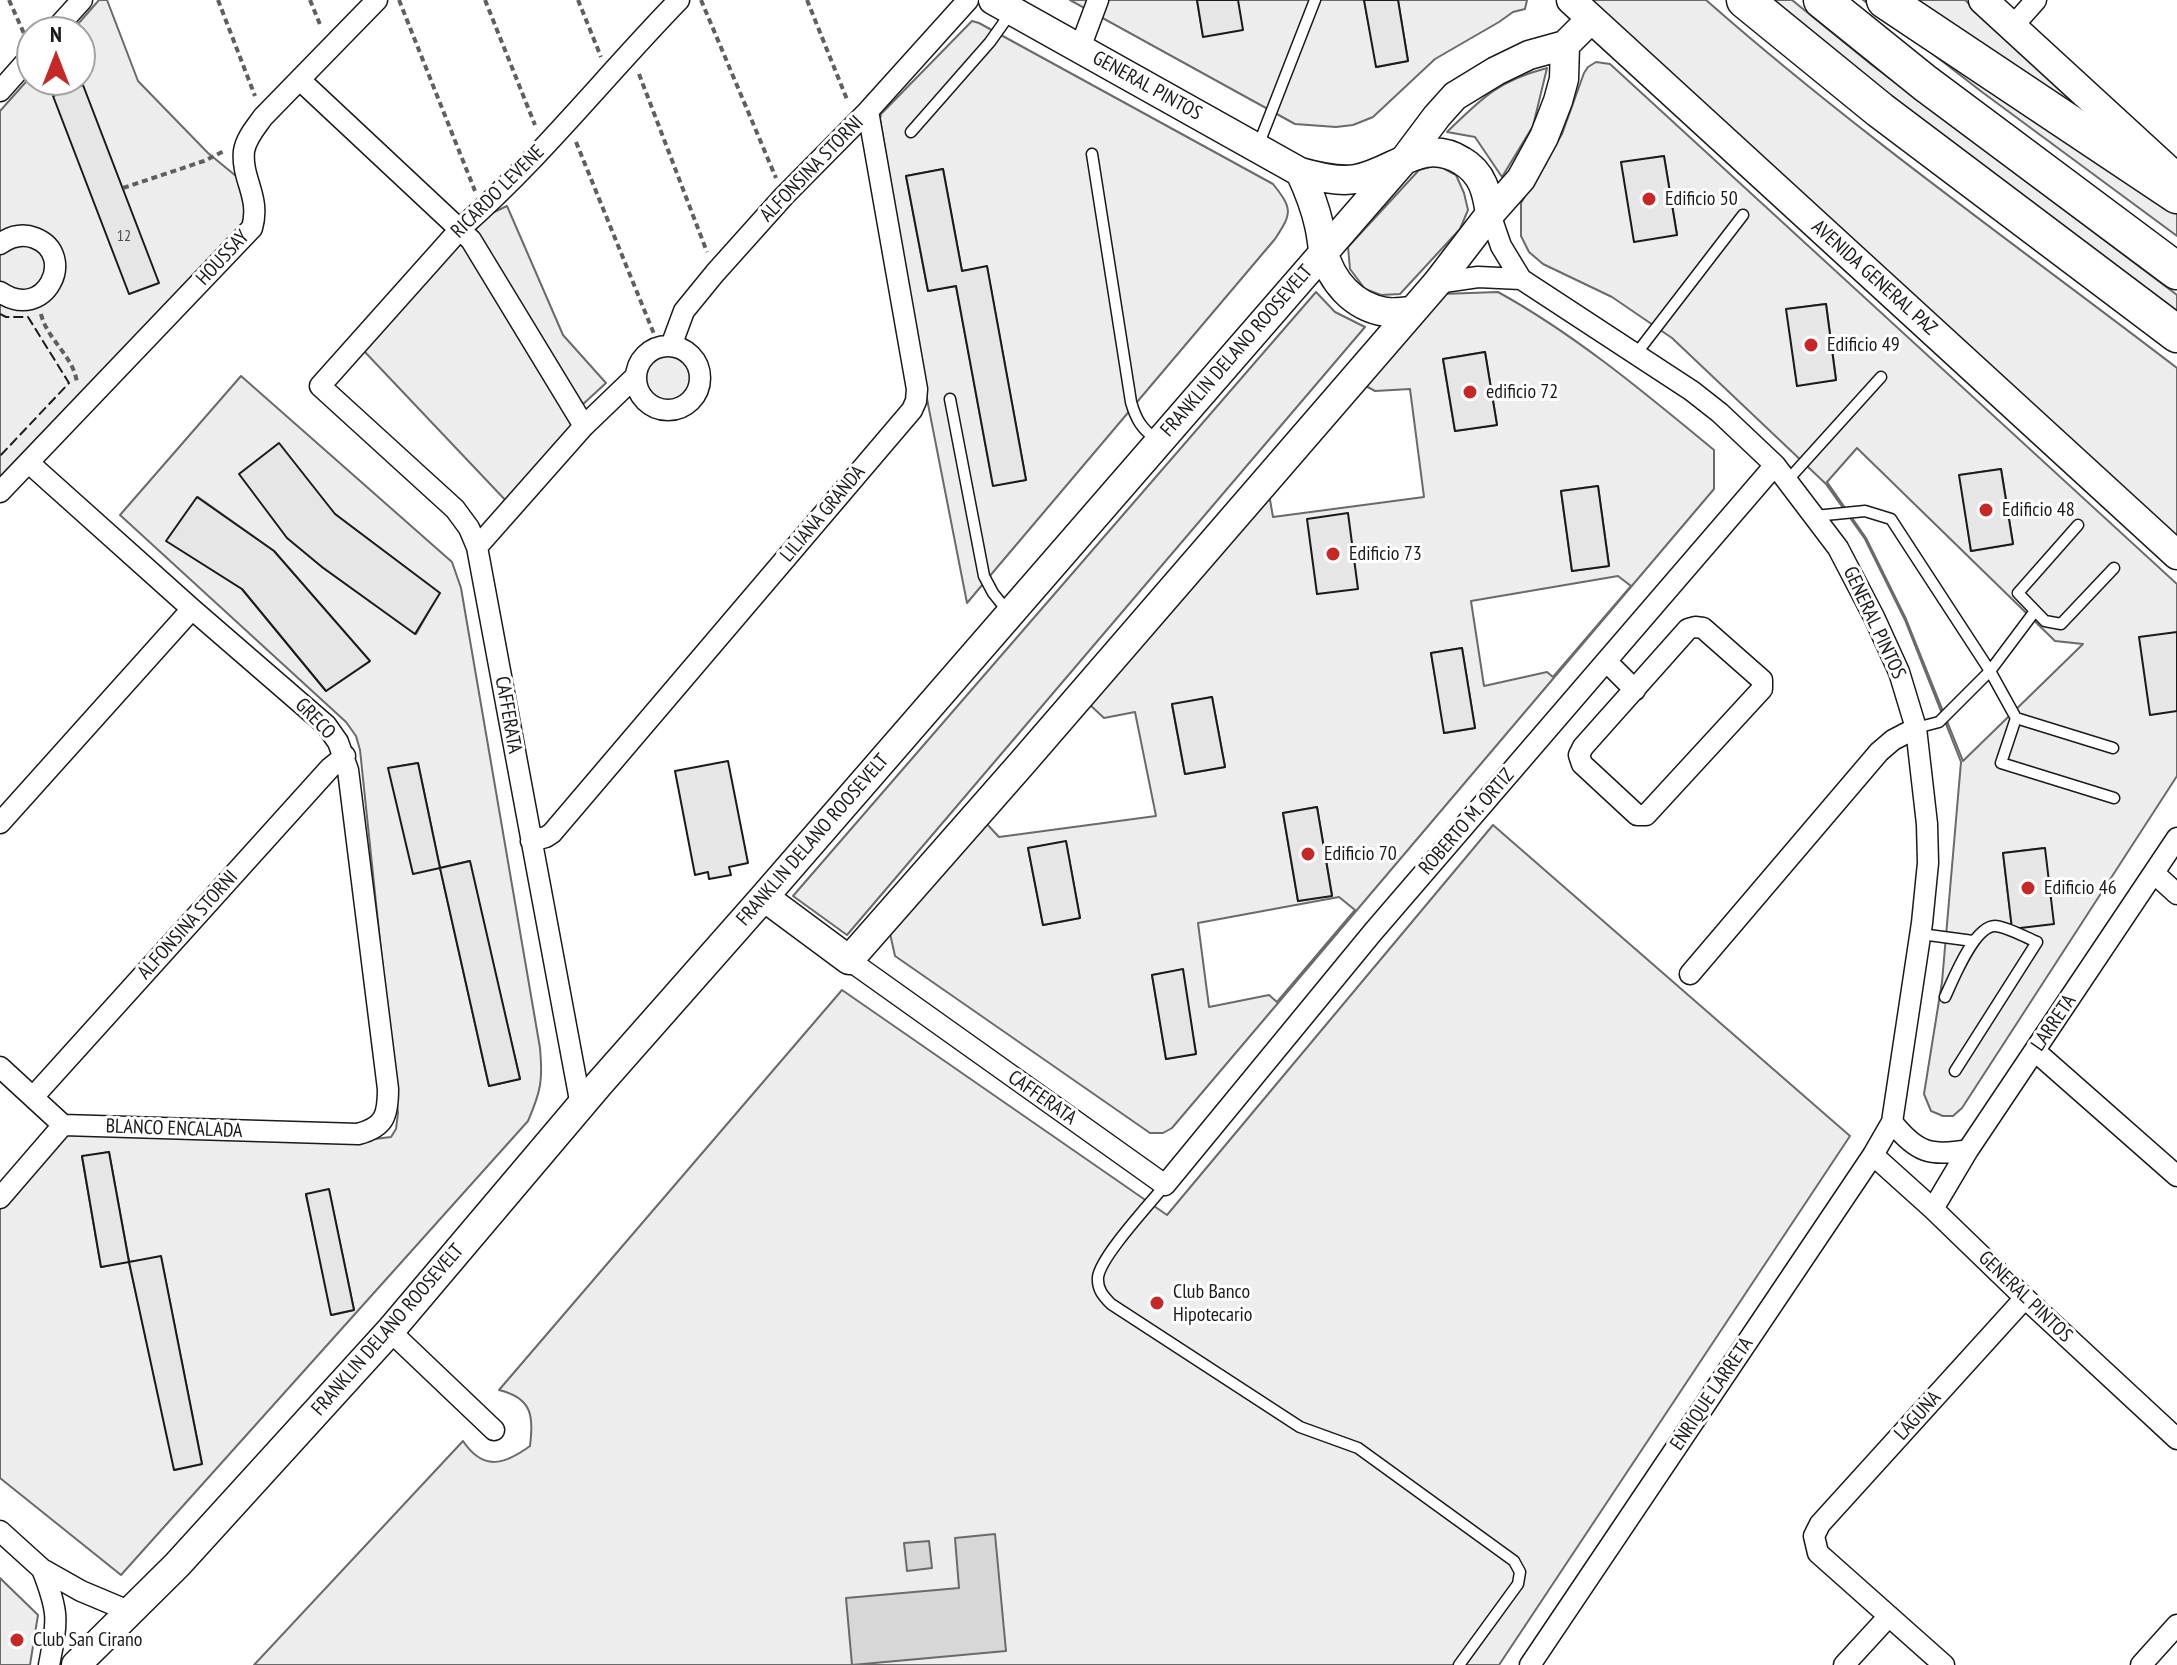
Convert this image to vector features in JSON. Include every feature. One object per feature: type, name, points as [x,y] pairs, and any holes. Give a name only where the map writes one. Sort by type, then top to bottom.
[{"type":"highway","points":[[1745,0],[1880,110],[2177,334]]},
{"type":"highway","points":[[1822,0],[1925,83],[2177,271]]},
{"type":"highway","points":[[1885,0],[2177,195]]},
{"type":"street","points":[[68,16],[82,0]]},
{"type":"street","name":"HOUSSAY","points":[[0,492],[252,228],[256,214],[244,150],[250,136],[263,117],[377,0]]},
{"type":"street","name":"RICARDO LEVENE","points":[[320,386],[461,228],[568,121],[679,0]]},
{"type":"street","name":"ALFONSINA STORNI","points":[[477,547],[584,426],[636,376],[644,358],[663,348],[684,311],[784,196],[968,0]]},
{"type":"street","points":[[1080,48],[1098,0]]},
{"type":"street","points":[[1983,0],[2177,178]]},
{"type":"street","points":[[2012,27],[2036,0]]},
{"type":"street","name":"GENERAL PINTOS","points":[[1002,5],[1300,172],[1328,179],[1356,179],[1425,152],[1441,152],[1468,164],[1485,187],[1501,246],[1521,279],[1692,391],[1720,413],[1781,473],[1838,548],[1899,672],[1916,728],[1927,824],[1928,863],[1921,934],[1892,1122]]},
{"type":"street","name":"FRANKLIN DELANO ROOSEVELT","points":[[76,1665],[177,1565],[390,1331],[581,1106],[1404,160],[1455,96],[1473,83],[1529,55],[1565,45],[1581,9]]},
{"type":"street","name":"AVENIDA GENERAL PAZ","points":[[1581,9],[2177,555]]},
{"type":"street","points":[[849,960],[1437,283],[1521,179],[1544,137],[1558,101],[1564,79],[1565,45]]},
{"type":"street","points":[[0,91],[16,67]]},
{"type":"street","points":[[300,80],[471,240],[584,426]]},
{"type":"street","name":"LILIANA GRANDA","points":[[531,841],[552,833],[912,410],[917,389],[862,116]]},
{"type":"street","points":[[1300,172],[1312,198],[1332,274],[1346,293],[1365,306],[1388,312],[1411,311]]},
{"type":"street","points":[[0,244],[20,235],[42,241],[54,259],[55,270],[53,280],[39,296],[19,301],[0,292]]},
{"type":"street","points":[[1437,283],[1478,277],[1521,279]]},
{"type":"street","points":[[636,376],[641,395],[656,408],[676,410],[693,399],[700,381],[696,361],[689,354],[663,348]]},
{"type":"street","name":"CAFFERATA","points":[[320,386],[455,509],[469,528],[477,547],[581,1106]]},
{"type":"street","name":"GRECO","points":[[29,463],[326,725],[345,756],[388,1089],[384,1118],[370,1131]]},
{"type":"street","name":"ROBERTO M. ORTIZ","points":[[1165,1185],[1373,932],[1607,662],[1781,473]]},
{"type":"street","points":[[0,823],[192,609]]},
{"type":"street","points":[[1695,627],[1703,628],[1762,680],[1762,689],[1646,815],[1637,815],[1582,764],[1579,755],[1635,690],[1688,629],[1695,627]]},
{"type":"street","points":[[1607,662],[1635,690]]},
{"type":"street","points":[[1690,974],[1879,752],[1893,740],[1916,728]]},
{"type":"street","name":"ALFONSINA STORNI","points":[[34,1096],[320,779],[345,756]]},
{"type":"street","name":"LARRETA","points":[[1933,1209],[1968,1150],[2177,838]]},
{"type":"street","points":[[2155,874],[2177,894]]},
{"type":"street","name":"CAFFERATA","points":[[764,897],[1165,1185]]},
{"type":"street","points":[[2035,1051],[2177,1176]]},
{"type":"street","points":[[0,1067],[63,1125],[0,1198]]},
{"type":"street","points":[[1892,1122],[1905,1138],[1922,1151],[1949,1154],[1968,1150]]},
{"type":"street","name":"ENRIQUE LARRETA","points":[[1530,1665],[1873,1155],[1892,1122]]},
{"type":"street","name":"BLANCO ENCALADA","points":[[63,1125],[358,1134],[370,1131]]},
{"type":"street","name":"GENERAL PINTOS","points":[[1873,1155],[2177,1439]]},
{"type":"street","name":"LAGUNA","points":[[1889,1616],[1818,1553],[1814,1536],[1820,1524],[2025,1298]]},
{"type":"street","points":[[390,1331],[494,1430]]},
{"type":"street","points":[[0,1531],[42,1569],[81,1591],[131,1612]]},
{"type":"street","points":[[42,1569],[56,1613],[49,1665]]},
{"type":"street","points":[[1844,1665],[1889,1616],[1944,1665]]},
{"type":"street","points":[[2141,1665],[2177,1625]]},
{"type":"lane","points":[[1257,148],[1315,0]]},
{"type":"lane","points":[[911,132],[990,42],[1002,5]]},
{"type":"lane","points":[[1092,154],[1131,402],[1142,429],[1159,441]]},
{"type":"lane","points":[[1636,354],[1743,215]]},
{"type":"lane","points":[[1781,473],[1881,377]]},
{"type":"lane","points":[[950,399],[984,576],[1009,613]]},
{"type":"lane","points":[[1814,516],[1865,511],[1891,519],[1990,671],[2016,718],[2113,748]]},
{"type":"lane","points":[[2078,525],[2018,593],[2045,621],[2061,624],[2114,568]]},
{"type":"lane","points":[[1916,728],[1939,722],[1990,671],[2035,611]]},
{"type":"lane","points":[[2016,718],[2001,763],[2114,798]]},
{"type":"lane","points":[[1945,997],[1973,941],[1983,929],[1996,926],[2037,942],[1955,1071]]},
{"type":"lane","points":[[1921,934],[1973,941]]},
{"type":"lane","points":[[1165,1185],[1103,1261],[1098,1280],[1102,1295],[1111,1304],[1300,1427],[1358,1448],[1514,1561],[1520,1572],[1518,1584],[1459,1665]]},
{"type":"path","points":[[218,0],[263,117]]},
{"type":"path","points":[[310,0],[329,48]]},
{"type":"path","points":[[399,0],[482,210]]},
{"type":"path","points":[[485,0],[544,146]]},
{"type":"path","points":[[578,0],[608,75]]},
{"type":"path","points":[[701,0],[784,196]]},
{"type":"path","points":[[807,0],[862,116]]},
{"type":"path","points":[[631,53],[715,273]]},
{"type":"path","points":[[568,121],[663,348]]},
{"type":"path","points":[[123,188],[204,161],[250,136]]},
{"type":"path","points":[[39,296],[43,322],[76,376],[74,415]]},
{"type":"shaded area","points":[[99,0],[107,0],[138,81],[208,153],[236,176],[245,193],[248,214],[242,229],[0,477],[0,111],[16,93],[16,96],[96,96],[96,16],[85,16]]},
{"type":"shaded area","points":[[1070,0],[1197,0],[1203,36],[1238,0],[1364,0],[1377,67],[1408,61],[1398,0],[1527,0],[1525,9],[1513,12],[1435,59],[1373,117],[1353,125],[1336,127],[1295,124]]},
{"type":"shaded area","points":[[1589,0],[1706,0],[1879,143],[2177,368],[2177,537]]},
{"type":"shaded area","points":[[1771,0],[1792,0],[1872,65],[2177,295],[2177,312],[1865,76]]},
{"type":"shaded area","points":[[1863,0],[1870,0],[2177,205],[2177,236],[1982,92]]},
{"type":"shaded area","points":[[1905,0],[1965,0],[2115,137]]},
{"type":"shaded area","points":[[972,21],[1273,184],[1288,211],[1275,239],[967,603],[927,399],[881,114]],"holes":[[[943,169],[962,271],[987,267],[1026,480],[993,485],[956,286],[928,291],[906,176]]]},
{"type":"shaded area","points":[[1596,62],[1610,64],[2177,584],[2177,776],[1962,1108],[1953,1116],[1931,1111],[1924,1094],[1942,982],[1961,762],[1905,620],[1865,539],[1826,484],[1672,338],[1612,297],[1543,264],[1529,252],[1521,236],[1521,203],[1562,134],[1588,67]],"holes":[[[1664,156],[1677,235],[1622,163]],[[1826,304],[1836,380],[1797,385],[1787,309]],[[1857,448],[2055,641],[2083,644],[1963,761],[1906,619],[1866,538],[1827,482]],[[2001,469],[2013,544],[1971,551],[1960,475]],[[2044,848],[2012,928],[2003,853]]]},
{"type":"shaded area","points":[[1547,68],[1533,126],[1502,177],[1475,137],[1447,132],[1492,92]]},
{"type":"shaded area","points":[[1437,165],[1456,175],[1464,193],[1468,210],[1460,229],[1400,294],[1381,295],[1365,289],[1350,269],[1348,247],[1419,170]]},
{"type":"shaded area","points":[[507,206],[563,335],[606,383],[581,406],[474,232],[479,219]]},
{"type":"shaded area","points":[[459,240],[466,241],[575,422],[509,504],[364,351]]},
{"type":"shaded area","points":[[1316,292],[1335,312],[1365,327],[847,935],[793,896]]},
{"type":"shaded area","points":[[1498,292],[1583,346],[1714,450],[1714,489],[1172,1128],[1163,1133],[1150,1133],[895,956],[889,929],[1442,294]],"holes":[[[1485,352],[1497,425],[1455,431],[1443,359]],[[1364,385],[1375,391],[1410,389],[1424,497],[1273,517],[1269,494]],[[1598,486],[1609,566],[1572,571],[1561,491]],[[1618,576],[1631,586],[1553,677],[1547,672],[1484,686],[1471,601]],[[1462,648],[1475,728],[1445,733],[1431,653]],[[1212,697],[1225,767],[1185,774],[1172,705]],[[1088,703],[1104,718],[1135,712],[1156,816],[999,837],[985,822]],[[1317,807],[1332,895],[1298,901],[1283,813]],[[1066,842],[1080,918],[1043,925],[1028,848]],[[1339,897],[1355,910],[1277,1002],[1269,995],[1209,1007],[1198,923]],[[1182,970],[1196,1054],[1166,1059],[1152,975]]]},
{"type":"shaded area","points":[[668,352],[686,360],[694,378],[686,396],[668,404],[650,396],[642,378],[650,360]]},
{"type":"shaded area","points":[[241,376],[452,562],[461,588],[540,1048],[541,1069],[538,1093],[528,1121],[121,1575],[0,1478],[0,1203],[66,1131],[366,1140],[391,1137],[396,1129],[398,1113],[360,750],[356,736],[346,722],[120,515]],"holes":[[[198,497],[274,551],[369,662],[326,691],[242,589],[167,541]],[[335,514],[439,593],[416,634],[322,567]],[[418,763],[440,868],[389,768]],[[469,861],[520,1079],[489,1086],[440,868]],[[109,1152],[129,1261],[101,1267],[82,1157]],[[329,1190],[354,1310],[332,1315],[306,1195]],[[161,1257],[202,1464],[175,1470],[129,1262]]]},
{"type":"shaded area","name":"Club Banco Hipotecario","points":[[1493,825],[1850,1136],[1499,1665],[254,1665],[463,1441],[478,1457],[494,1462],[503,1461],[530,1446],[531,1417],[528,1410],[518,1398],[499,1390],[842,990],[1167,1215]]},
{"type":"shaded area","points":[[995,1534],[1006,1651],[852,1665],[846,1598],[959,1588],[955,1538]]},
{"type":"shaded area","points":[[929,1541],[932,1568],[907,1571],[904,1543]]},
{"type":"shaded area","name":"Club San Cirano","points":[[0,1578],[38,1615],[30,1665],[0,1665]]},
{"type":"building","points":[[1197,0],[1238,0],[1243,30],[1203,37]]},
{"type":"building","points":[[1364,0],[1398,0],[1408,61],[1376,67]]},
{"type":"building","points":[[53,96],[87,96],[159,283],[129,294]]},
{"type":"building","name":"Edificio 50","points":[[1664,156],[1677,235],[1634,242],[1621,162]]},
{"type":"building","points":[[943,169],[962,271],[987,266],[1026,480],[993,486],[956,286],[928,291],[906,176]]},
{"type":"building","name":"Edificio 49","points":[[1826,304],[1836,380],[1797,386],[1786,309]]},
{"type":"building","name":"edificio 72","points":[[1485,352],[1497,425],[1455,431],[1443,359]]},
{"type":"building","points":[[279,443],[335,514],[440,593],[415,634],[287,538],[239,474]]},
{"type":"building","name":"Edificio 48","points":[[2001,469],[2013,544],[1971,551],[1959,475]]},
{"type":"building","points":[[1598,486],[1609,566],[1572,571],[1561,491]]},
{"type":"building","points":[[197,497],[274,551],[370,661],[326,691],[242,589],[166,541]]},
{"type":"building","name":"Edificio 73","points":[[1348,513],[1358,589],[1317,594],[1307,519]]},
{"type":"building","points":[[2177,632],[2177,711],[2150,715],[2139,637]]},
{"type":"building","points":[[1462,648],[1475,728],[1444,733],[1431,653]]},
{"type":"building","points":[[1212,697],[1225,767],[1185,774],[1172,704]]},
{"type":"building","points":[[728,761],[748,863],[729,867],[731,875],[709,879],[708,872],[695,875],[675,771]]},
{"type":"building","points":[[418,763],[440,868],[413,874],[388,768]]},
{"type":"building","name":"Edificio 70","points":[[1317,807],[1332,896],[1298,901],[1283,813]]},
{"type":"building","points":[[1066,841],[1080,918],[1043,925],[1028,848]]},
{"type":"building","name":"Edificio 46","points":[[2045,848],[2054,924],[2012,929],[2003,853]]},
{"type":"building","points":[[470,861],[520,1079],[489,1086],[440,868]]},
{"type":"building","points":[[1183,969],[1196,1054],[1166,1059],[1152,975]]},
{"type":"building","points":[[109,1152],[129,1262],[101,1267],[82,1156]]},
{"type":"building","points":[[329,1189],[354,1310],[331,1315],[306,1194]]},
{"type":"building","points":[[161,1256],[202,1464],[174,1470],[129,1262]]},
{"type":"fence","points":[[0,314],[28,317],[69,383],[0,456]]},
{"type":"place","name":"Edificio 50","points":[[1649,199]]},
{"type":"place","name":"Edificio 49","points":[[1811,345]]},
{"type":"place","name":"edificio 72","points":[[1470,392]]},
{"type":"place","name":"Edificio 48","points":[[1986,510]]},
{"type":"place","name":"Edificio 73","points":[[1333,554]]},
{"type":"place","name":"Edificio 70","points":[[1308,854]]},
{"type":"place","name":"Edificio 46","points":[[2028,888]]},
{"type":"place","name":"Club Banco Hipotecario","points":[[1157,1303]]},
{"type":"place","name":"Club San Cirano","points":[[17,1640]]}]
